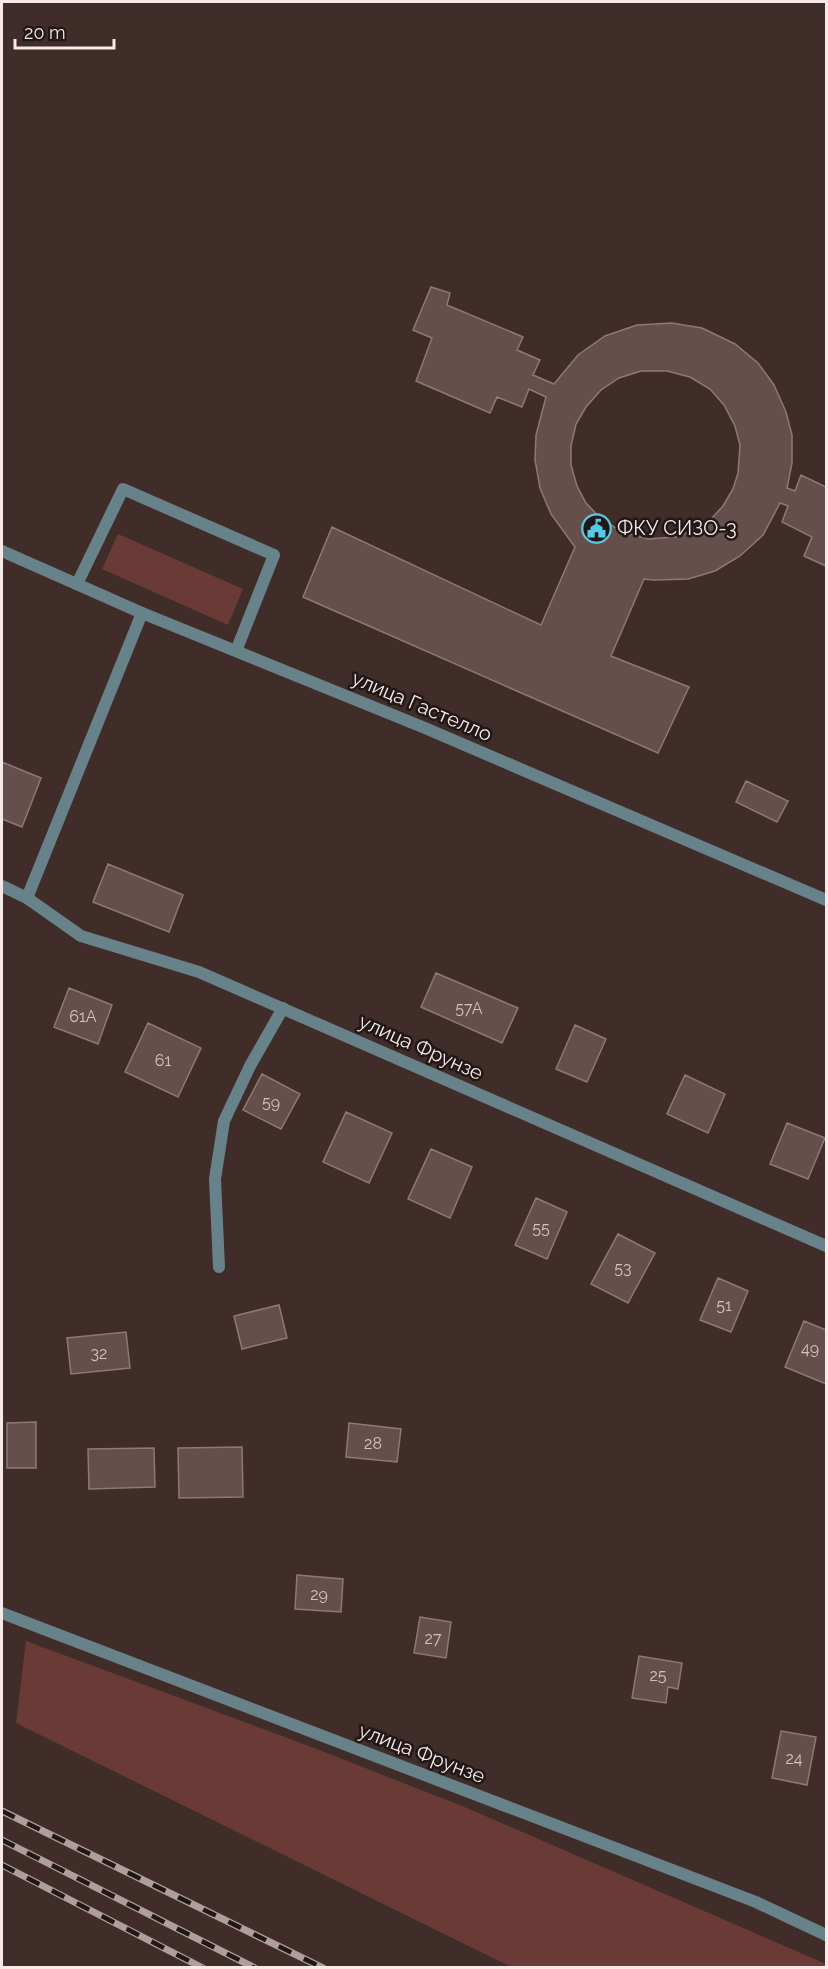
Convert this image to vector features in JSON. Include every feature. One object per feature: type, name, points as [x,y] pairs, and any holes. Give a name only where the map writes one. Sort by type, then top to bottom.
[{"type":"street","points":[[77,584],[123,489],[274,555],[236,651]]},
{"type":"street","name":"улица Гастелло","points":[[2,551],[142,613],[425,728],[826,900]]},
{"type":"street","points":[[27,898],[142,613]]},
{"type":"street","name":"улица Фрунзе","points":[[2,886],[27,898],[81,936],[199,972],[826,1246]]},
{"type":"street","points":[[219,1267],[215,1179],[224,1121],[250,1066],[282,1008]]},
{"type":"street","name":"улица Фрунзе","points":[[2,1614],[756,1902],[826,1935]]},
{"type":"shaded area","points":[[118,534],[243,589],[228,625],[102,569]]},
{"type":"shaded area","points":[[26,1641],[309,1746],[467,1808],[826,1964],[826,1967],[511,1967],[16,1723]]},
{"type":"building","points":[[431,287],[450,293],[447,305],[523,337],[517,350],[540,360],[533,375],[554,384],[578,355],[605,336],[637,325],[672,323],[702,328],[735,344],[758,363],[774,385],[786,412],[792,435],[792,463],[787,488],[795,491],[801,475],[826,487],[826,566],[804,556],[812,537],[782,522],[788,506],[780,503],[763,535],[740,556],[715,571],[688,579],[644,579],[611,656],[689,687],[658,753],[303,597],[332,527],[541,625],[575,547],[551,514],[540,488],[535,460],[536,435],[546,397],[529,389],[522,407],[497,397],[490,413],[416,381],[432,338],[413,330]],"holes":[[[641,371],[667,371],[690,377],[710,389],[724,405],[735,426],[740,445],[738,473],[733,489],[723,506],[710,520],[696,529],[675,537],[648,539],[623,532],[602,520],[586,503],[577,486],[571,465],[571,446],[576,424],[586,407],[601,390],[619,378]]]},
{"type":"building","points":[[2,762],[41,778],[22,827],[2,819]]},
{"type":"building","points":[[746,781],[788,801],[777,822],[736,802]]},
{"type":"building","points":[[108,864],[183,895],[169,932],[93,902]]},
{"type":"building","points":[[436,973],[518,1008],[502,1043],[421,1007]]},
{"type":"building","points":[[69,988],[112,1005],[98,1044],[54,1027]]},
{"type":"building","points":[[148,1023],[201,1048],[178,1097],[125,1072]]},
{"type":"building","points":[[575,1025],[606,1039],[587,1082],[556,1069]]},
{"type":"building","points":[[262,1074],[300,1094],[281,1129],[243,1110]]},
{"type":"building","points":[[685,1075],[725,1094],[708,1133],[667,1114]]},
{"type":"building","points":[[346,1112],[392,1133],[369,1183],[323,1162]]},
{"type":"building","points":[[787,1123],[825,1138],[808,1179],[770,1164]]},
{"type":"building","points":[[431,1149],[472,1167],[450,1218],[408,1199]]},
{"type":"building","points":[[536,1198],[567,1212],[547,1259],[515,1245]]},
{"type":"building","points":[[618,1234],[655,1253],[628,1303],[591,1284]]},
{"type":"building","points":[[718,1278],[748,1291],[731,1332],[700,1320]]},
{"type":"building","points":[[279,1305],[287,1338],[242,1349],[234,1316]]},
{"type":"building","points":[[804,1321],[826,1330],[826,1384],[785,1367]]},
{"type":"building","points":[[126,1332],[130,1368],[71,1374],[67,1338]]},
{"type":"building","points":[[36,1422],[36,1468],[7,1468],[7,1423]]},
{"type":"building","points":[[349,1423],[401,1429],[397,1462],[346,1457]]},
{"type":"building","points":[[242,1447],[243,1497],[179,1498],[178,1448]]},
{"type":"building","points":[[154,1448],[155,1487],[89,1489],[88,1449]]},
{"type":"building","points":[[297,1575],[343,1579],[341,1612],[295,1609]]},
{"type":"building","points":[[420,1617],[451,1622],[446,1658],[414,1653]]},
{"type":"building","points":[[639,1656],[682,1663],[678,1689],[668,1687],[666,1703],[632,1698]]},
{"type":"building","points":[[781,1731],[816,1737],[807,1785],[772,1778]]},
{"type":"railway","points":[[2,1811],[323,1968]]},
{"type":"railway","points":[[2,1840],[255,1968]]},
{"type":"railway","points":[[2,1865],[203,1968]]},
{"type":"place","name":"ФКУ СИЗО-3","points":[[596,528]]}]
